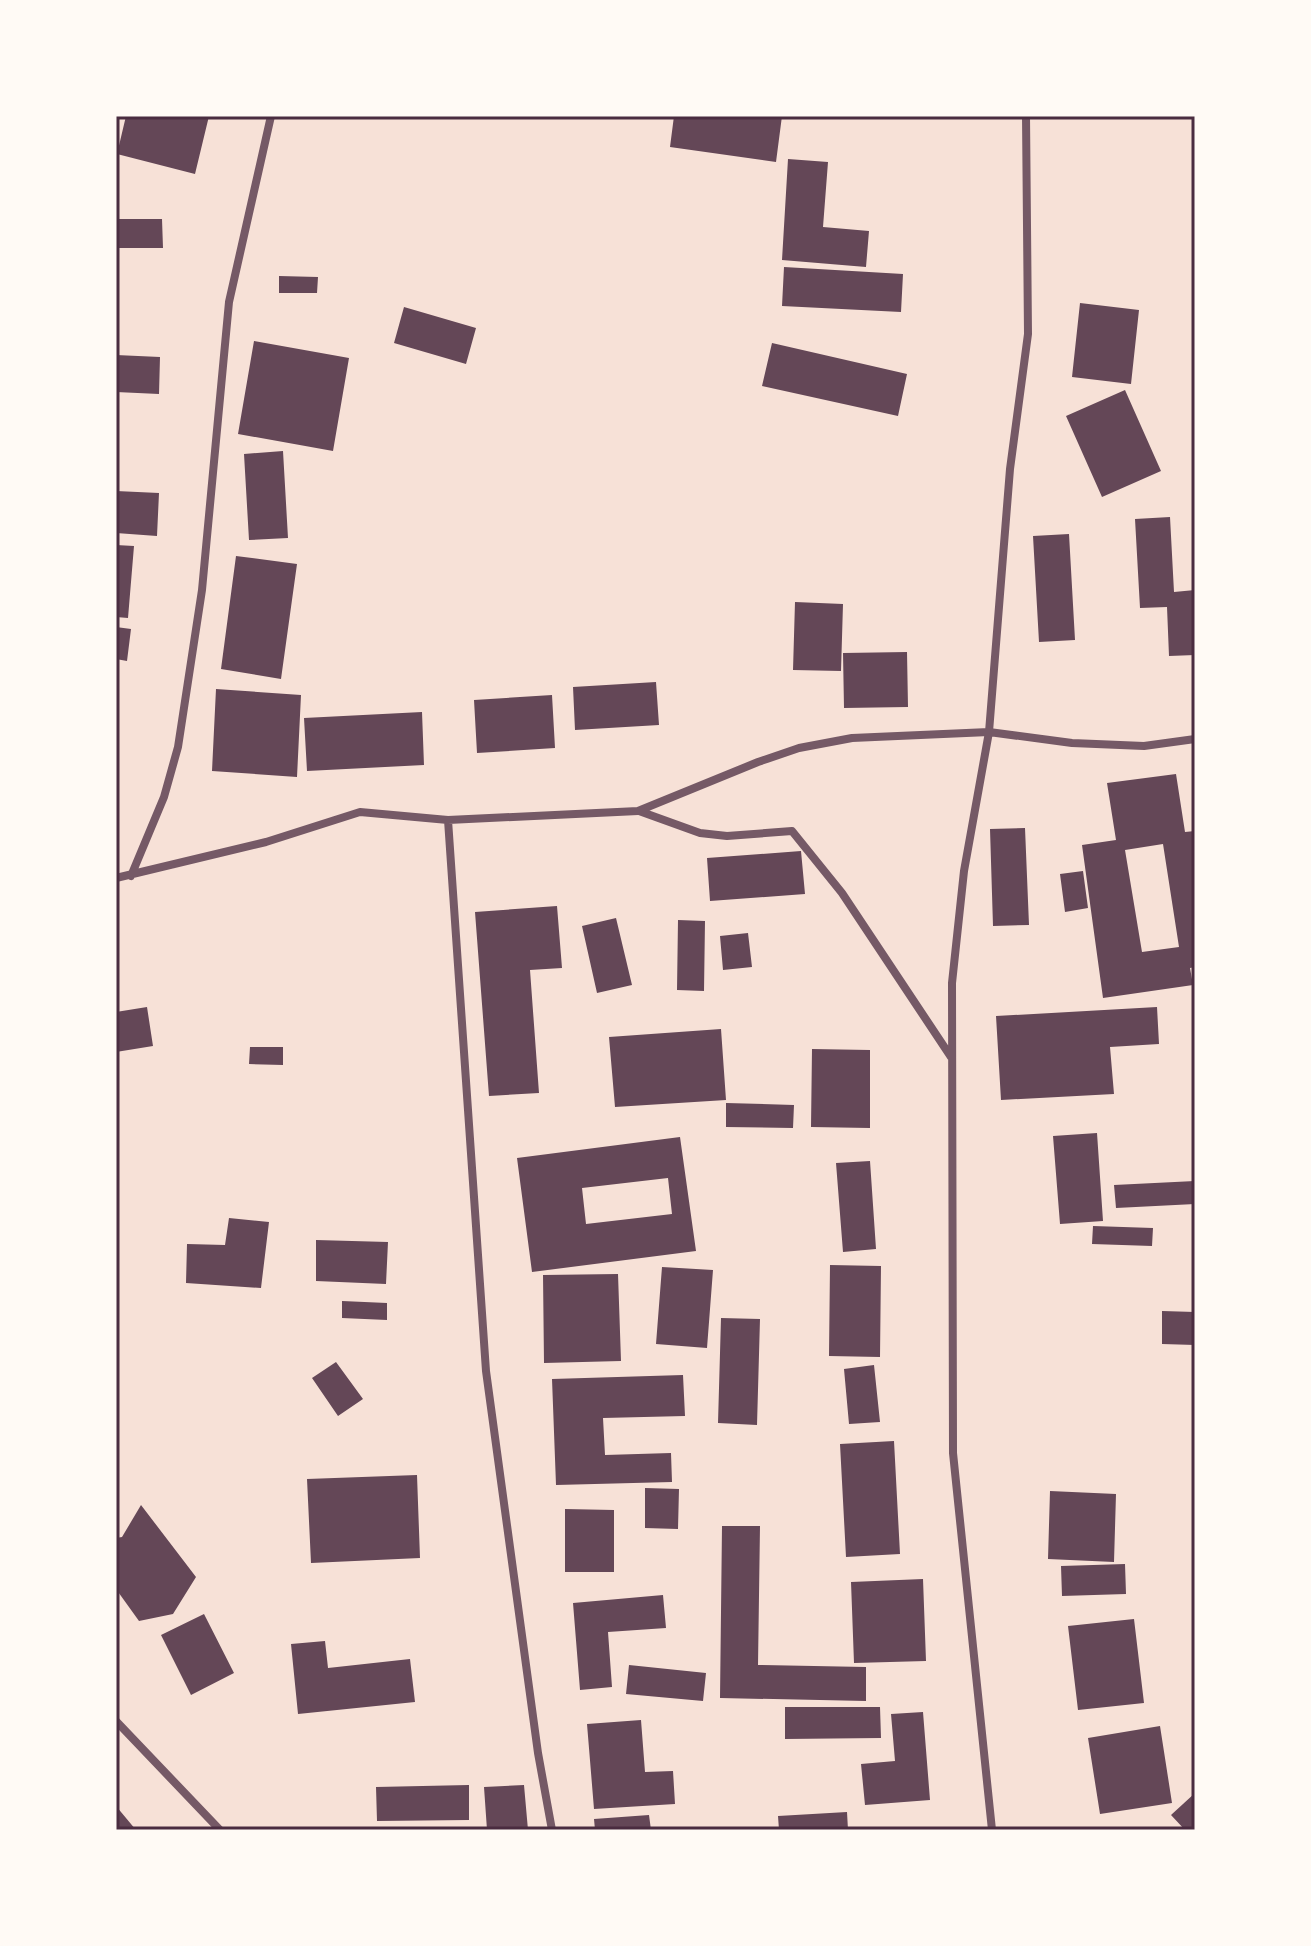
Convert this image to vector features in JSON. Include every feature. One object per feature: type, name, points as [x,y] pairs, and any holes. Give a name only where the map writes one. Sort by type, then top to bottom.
[{"type":"street","points":[[131,876],[164,797],[178,747],[202,590],[229,302],[271,116]]},
{"type":"street","points":[[992,1830],[953,1453],[952,983],[964,871],[989,732],[1010,469],[1028,334],[1026,116]]},
{"type":"street","points":[[116,878],[266,842],[360,812],[448,820],[638,811],[799,748],[852,738],[989,732],[1072,743],[1144,746],[1195,739]]},
{"type":"street","points":[[638,811],[713,835],[792,831],[842,893],[953,1060]]},
{"type":"street","points":[[448,820],[486,1371],[538,1753],[552,1830]]},
{"type":"street","points":[[116,1721],[220,1830]]},
{"type":"building","points":[[126,116],[209,116],[195,174],[117,154]]},
{"type":"building","points":[[674,116],[782,116],[776,162],[670,147]]},
{"type":"building","points":[[788,159],[828,162],[823,227],[869,231],[866,267],[782,260]]},
{"type":"building","points":[[116,219],[162,219],[163,248],[116,248]]},
{"type":"building","points":[[784,267],[903,274],[901,312],[782,306]]},
{"type":"building","points":[[279,276],[318,277],[317,293],[279,293]]},
{"type":"building","points":[[1080,303],[1139,310],[1131,384],[1072,377]]},
{"type":"building","points":[[404,307],[476,328],[466,364],[394,343]]},
{"type":"building","points":[[254,341],[349,358],[333,451],[238,434]]},
{"type":"building","points":[[772,343],[907,374],[898,416],[762,386]]},
{"type":"building","points":[[116,355],[160,357],[159,394],[116,392]]},
{"type":"building","points":[[1125,390],[1161,471],[1102,497],[1066,416]]},
{"type":"building","points":[[283,451],[288,538],[249,540],[244,454]]},
{"type":"building","points":[[116,491],[159,493],[157,536],[116,533]]},
{"type":"building","points":[[1170,517],[1174,592],[1195,590],[1195,655],[1169,656],[1167,607],[1140,608],[1135,519]]},
{"type":"building","points":[[1069,534],[1075,640],[1039,642],[1033,536]]},
{"type":"building","points":[[116,545],[134,546],[128,618],[116,617]]},
{"type":"building","points":[[236,556],[297,564],[281,679],[221,669]]},
{"type":"building","points":[[795,602],[843,604],[841,671],[793,670]]},
{"type":"building","points":[[116,627],[131,629],[127,661],[116,659]]},
{"type":"building","points":[[907,652],[908,707],[844,708],[843,653]]},
{"type":"building","points":[[656,682],[659,725],[575,730],[573,687]]},
{"type":"building","points":[[216,689],[301,695],[297,777],[212,771]]},
{"type":"building","points":[[552,695],[555,748],[477,753],[474,700]]},
{"type":"building","points":[[422,712],[424,765],[307,771],[304,718]]},
{"type":"building","points":[[1176,774],[1185,832],[1195,831],[1195,967],[1190,968],[1193,985],[1103,998],[1082,845],[1116,840],[1107,783]],"holes":[[[1163,844],[1179,947],[1142,952],[1125,850]]]},
{"type":"building","points":[[1025,828],[1029,925],[993,926],[990,829]]},
{"type":"building","points":[[801,851],[805,894],[710,901],[707,858]]},
{"type":"building","points":[[1083,871],[1088,908],[1065,912],[1060,874]]},
{"type":"building","points":[[557,906],[562,968],[530,970],[539,1093],[489,1096],[475,912]]},
{"type":"building","points":[[616,918],[632,985],[597,993],[582,926]]},
{"type":"building","points":[[678,920],[705,921],[704,991],[677,990]]},
{"type":"building","points":[[748,933],[752,967],[723,970],[720,936]]},
{"type":"building","points":[[147,1007],[153,1046],[116,1052],[116,1012]]},
{"type":"building","points":[[1157,1007],[1159,1044],[1110,1047],[1114,1094],[1001,1100],[996,1016]]},
{"type":"building","points":[[721,1029],[726,1100],[615,1107],[609,1037]]},
{"type":"building","points":[[250,1047],[283,1047],[283,1065],[249,1064]]},
{"type":"building","points":[[812,1049],[870,1050],[870,1128],[811,1127]]},
{"type":"building","points":[[726,1103],[794,1105],[793,1128],[726,1127]]},
{"type":"building","points":[[1097,1133],[1103,1221],[1060,1224],[1053,1136]]},
{"type":"building","points":[[680,1137],[696,1251],[532,1272],[517,1158]],"holes":[[[668,1178],[672,1214],[586,1224],[582,1188]]]},
{"type":"building","points":[[870,1161],[876,1249],[843,1252],[836,1163]]},
{"type":"building","points":[[1195,1181],[1195,1204],[1116,1208],[1114,1185]]},
{"type":"building","points":[[229,1218],[269,1222],[261,1288],[186,1283],[187,1244],[225,1245]]},
{"type":"building","points":[[1093,1226],[1153,1228],[1152,1246],[1092,1244]]},
{"type":"building","points":[[316,1240],[388,1242],[386,1284],[316,1281]]},
{"type":"building","points":[[830,1265],[881,1266],[880,1357],[829,1356]]},
{"type":"building","points":[[662,1267],[713,1270],[707,1348],[656,1344]]},
{"type":"building","points":[[618,1274],[621,1361],[544,1363],[543,1275]]},
{"type":"building","points":[[342,1301],[387,1303],[387,1320],[342,1318]]},
{"type":"building","points":[[1162,1311],[1195,1312],[1195,1345],[1162,1344]]},
{"type":"building","points":[[721,1318],[760,1319],[757,1425],[718,1423]]},
{"type":"building","points":[[336,1362],[363,1399],[338,1416],[312,1378]]},
{"type":"building","points":[[874,1365],[880,1422],[849,1424],[844,1369]]},
{"type":"building","points":[[683,1375],[685,1416],[603,1418],[605,1455],[671,1453],[672,1482],[556,1485],[552,1379]]},
{"type":"building","points":[[894,1441],[900,1554],[846,1557],[840,1444]]},
{"type":"building","points":[[417,1475],[420,1558],[311,1563],[307,1479]]},
{"type":"building","points":[[645,1488],[679,1489],[678,1529],[645,1528]]},
{"type":"building","points":[[1050,1491],[1116,1494],[1114,1562],[1048,1559]]},
{"type":"building","points":[[141,1505],[196,1577],[173,1614],[139,1621],[116,1589],[116,1538],[122,1537]]},
{"type":"building","points":[[565,1509],[614,1510],[614,1572],[565,1572]]},
{"type":"building","points":[[722,1526],[760,1526],[758,1665],[866,1667],[866,1701],[720,1698]]},
{"type":"building","points":[[1125,1564],[1126,1594],[1062,1596],[1061,1566]]},
{"type":"building","points":[[923,1579],[926,1661],[854,1663],[851,1582]]},
{"type":"building","points":[[663,1595],[666,1628],[608,1632],[612,1687],[580,1690],[573,1603]]},
{"type":"building","points":[[204,1614],[234,1673],[191,1695],[161,1635]]},
{"type":"building","points":[[1134,1619],[1144,1703],[1078,1710],[1068,1626]]},
{"type":"building","points":[[325,1641],[328,1668],[410,1659],[415,1702],[298,1714],[291,1644]]},
{"type":"building","points":[[629,1665],[706,1673],[703,1701],[626,1694]]},
{"type":"building","points":[[785,1707],[880,1707],[881,1738],[785,1739]]},
{"type":"building","points":[[923,1712],[930,1800],[865,1805],[861,1764],[895,1761],[891,1714]]},
{"type":"building","points":[[641,1720],[645,1772],[673,1771],[675,1804],[594,1809],[587,1724]]},
{"type":"building","points":[[1160,1726],[1172,1803],[1100,1814],[1088,1738]]},
{"type":"building","points":[[469,1785],[469,1820],[377,1821],[376,1787]]},
{"type":"building","points":[[524,1785],[528,1830],[487,1830],[484,1787]]},
{"type":"building","points":[[1195,1793],[1195,1830],[1185,1830],[1171,1815]]},
{"type":"building","points":[[116,1806],[136,1830],[116,1830]]},
{"type":"building","points":[[847,1812],[848,1830],[779,1830],[778,1816]]},
{"type":"building","points":[[649,1815],[651,1830],[595,1830],[594,1819]]}]
